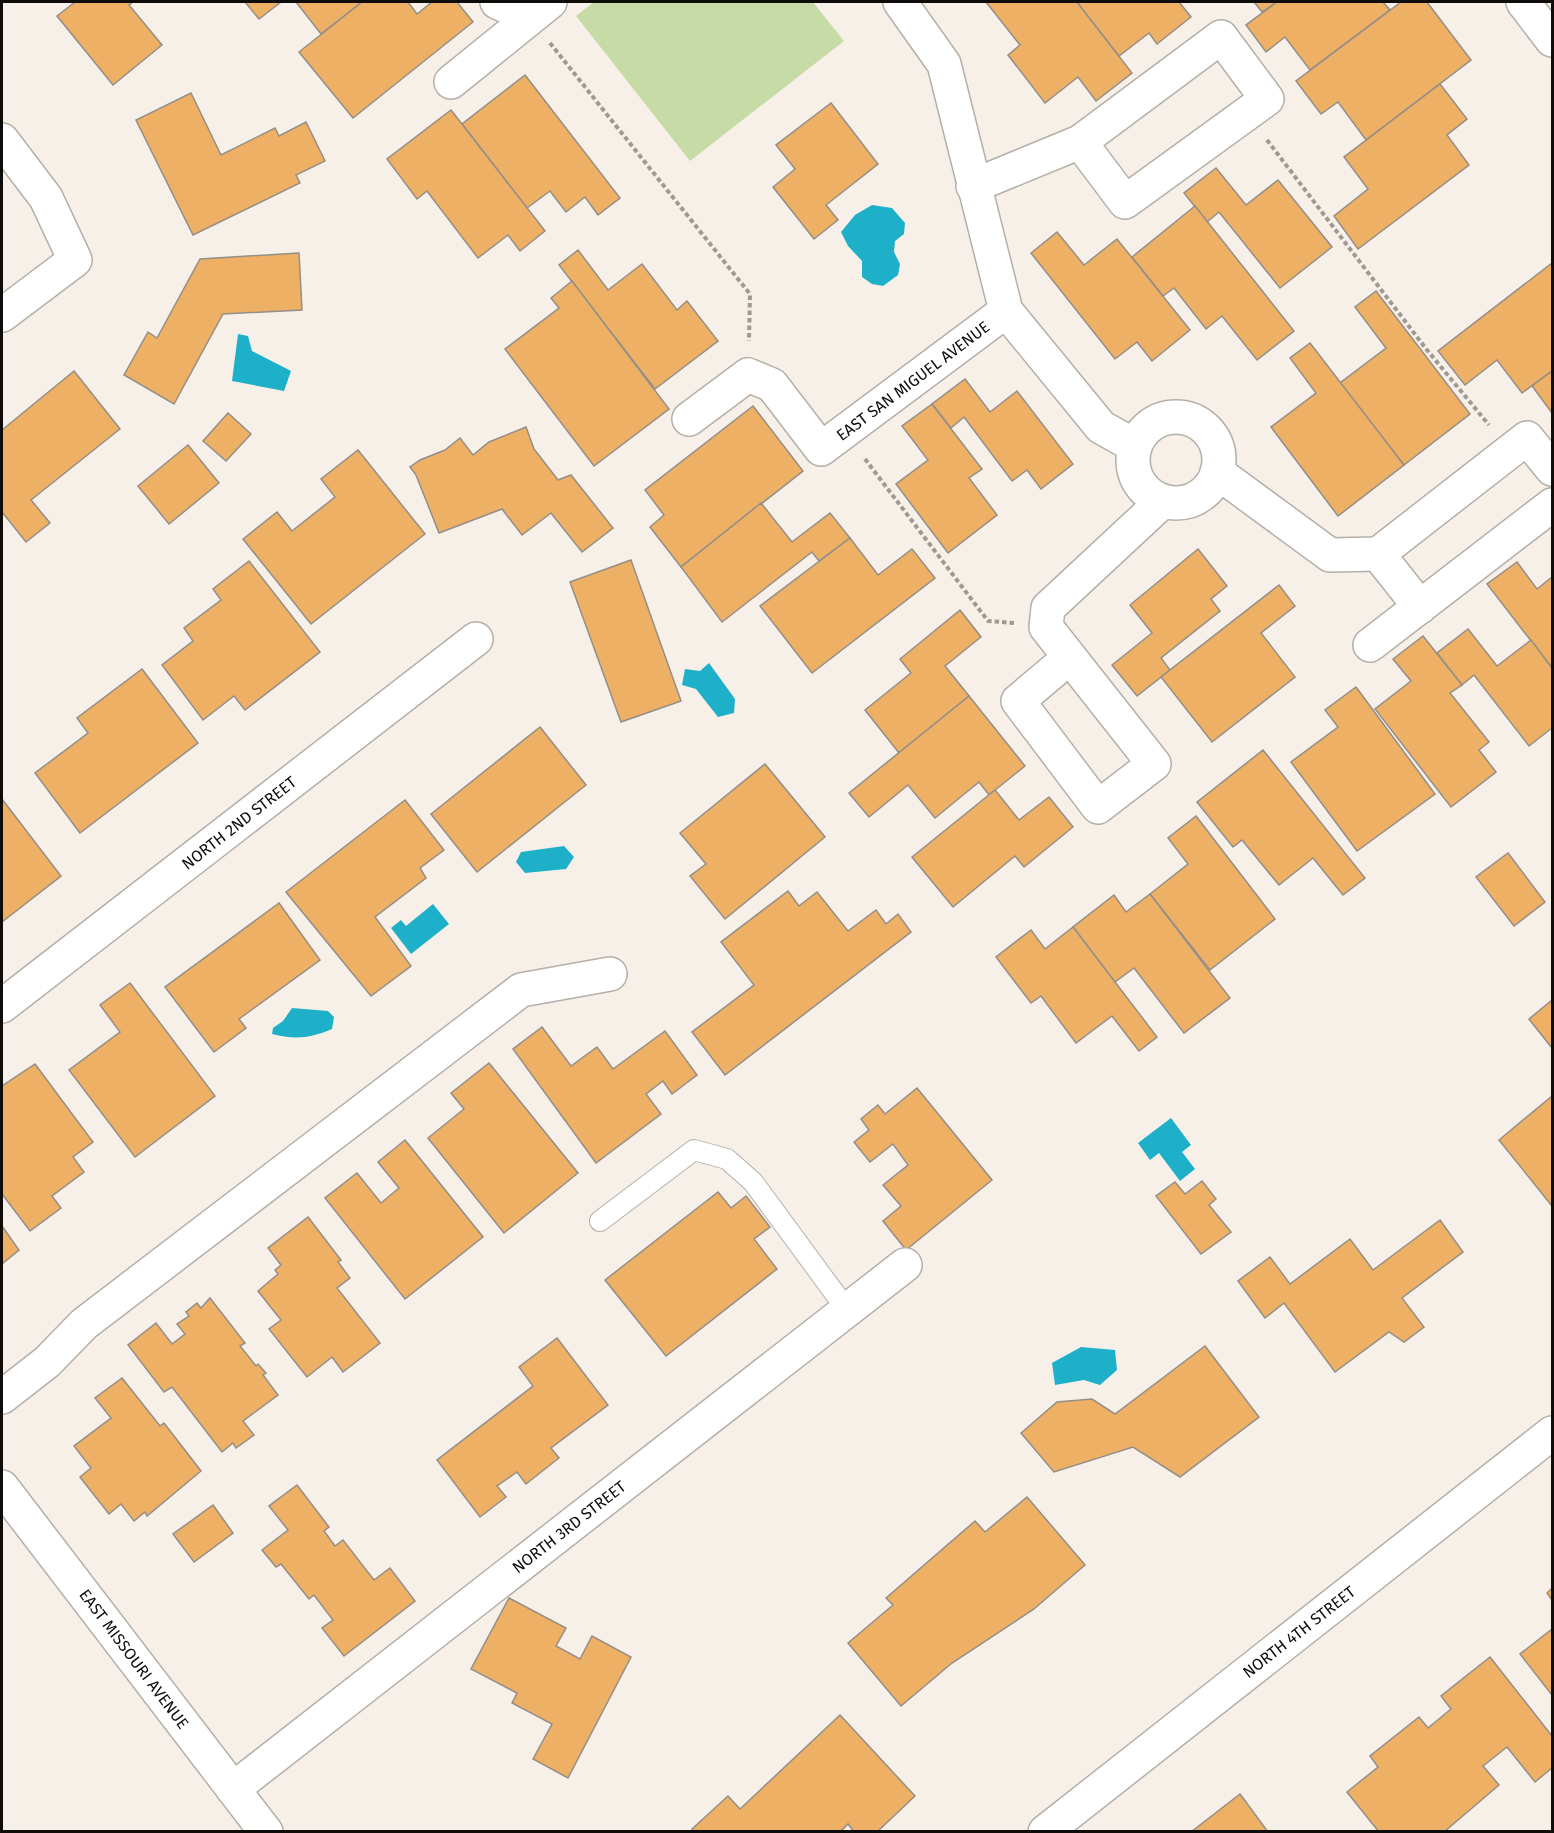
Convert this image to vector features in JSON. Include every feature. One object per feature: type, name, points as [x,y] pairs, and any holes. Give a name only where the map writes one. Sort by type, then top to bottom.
[{"type":"street","points":[[497,2],[540,9]]},
{"type":"street","name":"EAST SAN MIGUEL AVENUE","points":[[900,2],[944,64],[1006,311],[1101,427],[1135,446]]},
{"type":"street","points":[[1522,2],[1552,40]]},
{"type":"street","points":[[451,82],[540,9]]},
{"type":"street","points":[[973,186],[1080,142],[1221,37],[1267,99],[1125,202],[1080,142]]},
{"type":"street","points":[[2,140],[46,198],[75,260],[2,315]]},
{"type":"street","name":"EAST SAN MIGUEL AVENUE","points":[[748,375],[772,385],[821,449],[1006,311]]},
{"type":"street","points":[[689,419],[748,375]]},
{"type":"street","points":[[1182,417],[1196,422],[1208,431],[1216,443],[1219,457],[1218,472],[1212,485],[1202,495],[1190,501],[1163,501],[1151,495],[1135,473],[1135,446],[1142,433],[1154,424],[1167,418],[1182,417]]},
{"type":"street","points":[[1218,472],[1329,555],[1378,554],[1527,438],[1552,469]]},
{"type":"street","points":[[1069,658],[1046,627],[1048,608],[1163,501]]},
{"type":"street","points":[[1370,645],[1552,505]]},
{"type":"street","points":[[1378,554],[1420,607]]},
{"type":"street","name":"NORTH 2ND STREET","points":[[2,1006],[477,639]]},
{"type":"street","points":[[2,1396],[47,1362],[84,1324],[521,990],[610,974]]},
{"type":"street","name":"NORTH 3RD STREET","points":[[233,1789],[905,1265]]},
{"type":"street","name":"NORTH 4TH STREET","points":[[1045,1832],[1552,1433]]},
{"type":"street","name":"EAST MISSOURI AVENUE","points":[[2,1486],[266,1832]]},
{"type":"lane","points":[[600,1221],[694,1150],[727,1159],[753,1182],[847,1310]]},
{"type":"path","points":[[540,9],[750,294],[748,375]]},
{"type":"path","points":[[1247,113],[1427,350],[1511,451]]},
{"type":"path","points":[[844,432],[988,621],[1046,627]]},
{"type":"green space","points":[[594,2],[813,2],[844,41],[690,161],[576,16]]},
{"type":"water","points":[[872,205],[892,208],[905,223],[904,234],[895,241],[894,252],[900,264],[898,275],[883,286],[872,284],[862,277],[862,261],[848,246],[841,232],[855,215]]},
{"type":"water","points":[[238,334],[248,336],[252,351],[291,371],[284,391],[232,381]]},
{"type":"water","points":[[709,663],[735,699],[734,713],[718,717],[696,689],[682,685],[685,669],[700,671]]},
{"type":"water","points":[[564,846],[574,857],[566,869],[525,873],[516,862],[521,852]]},
{"type":"water","points":[[433,904],[449,924],[411,954],[391,928],[401,920],[406,926]]},
{"type":"water","points":[[292,1008],[328,1011],[334,1017],[332,1029],[303,1037],[272,1034],[273,1028],[283,1021]]},
{"type":"water","points":[[1171,1118],[1191,1145],[1182,1152],[1195,1169],[1180,1181],[1159,1153],[1150,1160],[1138,1143]]},
{"type":"water","points":[[1081,1347],[1115,1350],[1117,1370],[1100,1385],[1084,1380],[1055,1385],[1052,1363]]},
{"type":"building","points":[[75,2],[133,2],[129,5],[162,45],[113,85],[57,16]]},
{"type":"building","points":[[245,2],[281,2],[259,19]]},
{"type":"building","points":[[296,2],[362,2],[321,34]]},
{"type":"building","points":[[362,2],[408,2],[417,14],[432,2],[457,2],[473,22],[353,118],[299,52]]},
{"type":"building","points":[[986,2],[1077,2],[1132,73],[1096,101],[1078,77],[1045,103],[1008,55],[1020,45]]},
{"type":"building","points":[[1077,2],[1179,2],[1191,17],[1157,44],[1149,33],[1119,56]]},
{"type":"building","points":[[1254,2],[1277,2],[1262,12]]},
{"type":"building","points":[[1277,2],[1383,2],[1390,10],[1310,70],[1285,37],[1266,52],[1246,25]]},
{"type":"building","points":[[1401,2],[1427,2],[1471,60],[1366,140],[1338,102],[1321,114],[1296,81]]},
{"type":"building","points":[[525,75],[620,198],[598,215],[585,197],[566,212],[550,191],[527,208],[462,124]]},
{"type":"building","points":[[1440,84],[1467,119],[1447,135],[1469,165],[1358,249],[1334,216],[1368,189],[1344,157]]},
{"type":"building","points":[[191,93],[221,155],[275,128],[279,136],[306,122],[325,161],[296,175],[300,183],[193,235],[136,120]]},
{"type":"building","points":[[831,103],[878,164],[826,205],[838,220],[814,239],[773,187],[795,169],[776,145]]},
{"type":"building","points":[[451,110],[545,231],[520,251],[508,235],[478,258],[427,191],[417,199],[387,159]]},
{"type":"building","points":[[1216,168],[1246,205],[1278,180],[1332,247],[1280,288],[1219,212],[1207,222],[1184,193]]},
{"type":"building","points":[[1195,206],[1294,331],[1257,360],[1222,316],[1206,329],[1174,288],[1163,296],[1132,257]]},
{"type":"building","points":[[1057,232],[1084,265],[1117,239],[1190,330],[1152,361],[1137,342],[1115,359],[1031,253]]},
{"type":"building","points":[[578,250],[608,290],[642,264],[677,310],[687,301],[718,341],[655,389],[559,265]]},
{"type":"building","points":[[299,253],[302,310],[223,314],[174,404],[124,375],[148,332],[157,338],[200,259]]},
{"type":"building","points":[[1552,263],[1552,371],[1522,393],[1497,360],[1465,385],[1438,351]]},
{"type":"building","points":[[572,281],[669,409],[594,466],[505,349],[559,308],[551,298]]},
{"type":"building","points":[[1376,291],[1470,414],[1404,465],[1340,383],[1386,348],[1355,307]]},
{"type":"building","points":[[1310,343],[1404,465],[1338,516],[1271,427],[1316,393],[1290,358]]},
{"type":"building","points":[[74,371],[120,429],[31,500],[50,523],[26,542],[2,512],[2,430]]},
{"type":"building","points":[[1552,371],[1552,413],[1532,386]]},
{"type":"building","points":[[965,379],[990,412],[1017,391],[1073,464],[1041,489],[1027,470],[1012,481],[964,417],[951,428],[932,404]]},
{"type":"building","points":[[932,404],[982,469],[969,478],[997,515],[948,553],[896,484],[928,460],[902,426]]},
{"type":"building","points":[[753,406],[803,471],[681,567],[650,527],[664,515],[645,490]]},
{"type":"building","points":[[228,413],[251,434],[226,461],[203,441]]},
{"type":"building","points":[[526,427],[534,449],[558,480],[571,475],[613,528],[582,552],[551,513],[522,535],[502,509],[439,533],[416,475],[410,467],[420,460],[445,450],[460,438],[473,455],[489,442]]},
{"type":"building","points":[[188,445],[219,483],[169,524],[138,486]]},
{"type":"building","points":[[358,450],[425,534],[311,624],[243,539],[277,512],[292,531],[335,497],[321,479]]},
{"type":"building","points":[[761,503],[792,542],[830,513],[850,538],[819,561],[812,552],[722,622],[681,567]]},
{"type":"building","points":[[850,538],[878,575],[912,549],[935,578],[812,673],[760,606]]},
{"type":"building","points":[[1198,549],[1227,586],[1211,599],[1220,611],[1161,658],[1170,670],[1137,696],[1112,665],[1152,633],[1130,605]]},
{"type":"building","points":[[631,560],[681,701],[621,722],[570,582]]},
{"type":"building","points":[[249,561],[320,652],[245,710],[234,696],[203,720],[162,665],[193,641],[184,628],[221,600],[213,589]]},
{"type":"building","points":[[1517,562],[1537,589],[1552,577],[1552,668],[1487,584]]},
{"type":"building","points":[[1279,585],[1295,606],[1261,633],[1295,677],[1212,742],[1161,677]]},
{"type":"building","points":[[960,610],[981,637],[945,666],[969,696],[899,753],[865,710],[911,673],[900,659]]},
{"type":"building","points":[[1468,629],[1497,666],[1531,640],[1552,668],[1552,728],[1529,746],[1474,675],[1462,685],[1437,653]]},
{"type":"building","points":[[1423,636],[1462,685],[1450,693],[1489,742],[1479,750],[1496,772],[1451,807],[1375,709],[1411,681],[1393,659]]},
{"type":"building","points":[[142,669],[198,743],[80,833],[35,773],[88,733],[77,718]]},
{"type":"building","points":[[1356,687],[1435,794],[1357,851],[1291,762],[1338,727],[1325,710]]},
{"type":"building","points":[[969,696],[1025,766],[989,795],[979,782],[935,818],[908,785],[869,817],[849,793]]},
{"type":"building","points":[[540,727],[586,785],[477,872],[431,814]]},
{"type":"building","points":[[1263,750],[1365,878],[1343,895],[1313,858],[1279,885],[1242,840],[1233,847],[1197,802]]},
{"type":"building","points":[[765,764],[825,837],[725,919],[690,876],[706,864],[680,833]]},
{"type":"building","points":[[995,790],[1019,820],[1049,797],[1073,827],[1024,867],[1015,856],[953,907],[912,857]]},
{"type":"building","points":[[2,799],[61,876],[2,922]]},
{"type":"building","points":[[405,800],[444,850],[420,868],[426,878],[375,917],[411,966],[371,996],[286,892]]},
{"type":"building","points":[[1196,816],[1275,919],[1210,970],[1150,894],[1188,864],[1168,838]]},
{"type":"building","points":[[1508,853],[1545,902],[1514,926],[1476,877]]},
{"type":"building","points":[[788,891],[799,906],[817,892],[848,931],[876,910],[886,924],[898,914],[911,932],[725,1075],[692,1032],[754,985],[721,942]]},
{"type":"building","points":[[1150,894],[1230,998],[1184,1033],[1134,968],[1115,982],[1073,927],[1114,895],[1126,912]]},
{"type":"building","points":[[279,903],[320,960],[239,1019],[246,1028],[214,1052],[165,987]]},
{"type":"building","points":[[1073,927],[1157,1037],[1139,1051],[1112,1016],[1076,1043],[1041,996],[1031,1003],[996,957],[1031,930],[1045,949]]},
{"type":"building","points":[[130,983],[215,1096],[135,1157],[69,1070],[120,1032],[100,1005]]},
{"type":"building","points":[[1552,1000],[1552,1048],[1529,1019]]},
{"type":"building","points":[[542,1027],[571,1066],[597,1047],[613,1069],[665,1031],[697,1075],[672,1094],[663,1081],[646,1094],[661,1114],[596,1163],[513,1049]]},
{"type":"building","points":[[489,1063],[578,1173],[504,1233],[428,1138],[464,1109],[451,1093]]},
{"type":"building","points":[[35,1064],[93,1142],[73,1157],[84,1172],[52,1196],[61,1208],[30,1231],[2,1194],[2,1086]]},
{"type":"building","points":[[917,1088],[992,1180],[906,1250],[883,1221],[901,1206],[883,1185],[908,1165],[893,1144],[870,1162],[854,1142],[869,1130],[861,1119],[878,1105],[885,1114]]},
{"type":"building","points":[[1552,1096],[1552,1206],[1499,1140]]},
{"type":"building","points":[[405,1140],[483,1237],[405,1299],[325,1198],[357,1173],[381,1203],[399,1188],[378,1162]]},
{"type":"building","points":[[1202,1181],[1216,1199],[1209,1205],[1231,1232],[1201,1254],[1156,1196],[1175,1182],[1185,1194]]},
{"type":"building","points":[[718,1192],[731,1208],[746,1196],[770,1227],[754,1239],[777,1269],[666,1356],[605,1280]]},
{"type":"building","points":[[308,1217],[341,1260],[338,1262],[350,1278],[337,1288],[380,1343],[343,1372],[332,1357],[307,1377],[269,1329],[281,1320],[258,1291],[278,1274],[275,1270],[281,1265],[268,1248]]},
{"type":"building","points":[[1440,1220],[1463,1252],[1402,1298],[1424,1327],[1404,1342],[1389,1332],[1335,1372],[1284,1303],[1265,1318],[1238,1281],[1270,1257],[1290,1284],[1350,1239],[1373,1270]]},
{"type":"building","points":[[2,1226],[19,1250],[2,1264]]},
{"type":"building","points":[[210,1298],[245,1343],[240,1346],[256,1366],[258,1364],[266,1373],[263,1375],[278,1395],[243,1421],[254,1435],[236,1448],[233,1443],[222,1452],[172,1387],[164,1392],[128,1345],[156,1323],[172,1344],[185,1334],[177,1324],[189,1316],[186,1312],[197,1303],[201,1308]]},
{"type":"building","points":[[557,1338],[608,1405],[551,1448],[559,1458],[526,1484],[517,1472],[497,1486],[506,1497],[480,1517],[437,1460],[533,1386],[519,1367]]},
{"type":"building","points":[[1205,1346],[1259,1417],[1180,1477],[1133,1447],[1054,1472],[1021,1433],[1057,1402],[1092,1399],[1115,1414]]},
{"type":"building","points":[[122,1378],[160,1426],[164,1423],[201,1471],[147,1516],[145,1512],[134,1521],[121,1504],[109,1514],[80,1477],[91,1468],[74,1446],[111,1418],[95,1398]]},
{"type":"building","points":[[297,1485],[329,1527],[324,1531],[335,1546],[343,1540],[374,1580],[390,1568],[415,1601],[344,1656],[322,1628],[333,1620],[314,1595],[309,1599],[281,1564],[276,1567],[262,1550],[288,1530],[269,1506]]},
{"type":"building","points":[[1027,1497],[1085,1565],[1034,1609],[952,1663],[901,1706],[848,1643],[893,1605],[886,1598],[975,1521],[985,1532]]},
{"type":"building","points":[[213,1505],[233,1533],[194,1562],[173,1534]]},
{"type":"building","points":[[1552,1588],[1552,1600],[1547,1593]]},
{"type":"building","points":[[509,1598],[566,1628],[556,1646],[580,1659],[592,1636],[631,1657],[568,1778],[533,1759],[552,1724],[512,1703],[517,1693],[471,1669]]},
{"type":"building","points":[[1552,1629],[1552,1695],[1520,1654]]},
{"type":"building","points":[[1490,1657],[1552,1736],[1552,1768],[1535,1782],[1507,1747],[1483,1766],[1499,1785],[1444,1832],[1379,1832],[1347,1792],[1378,1767],[1370,1756],[1419,1717],[1428,1728],[1451,1709],[1441,1696]]},
{"type":"building","points":[[840,1715],[915,1796],[877,1832],[854,1832],[848,1824],[840,1832],[695,1832],[692,1829],[728,1796],[740,1809]]},
{"type":"building","points":[[1240,1794],[1268,1832],[1191,1832]]}]
